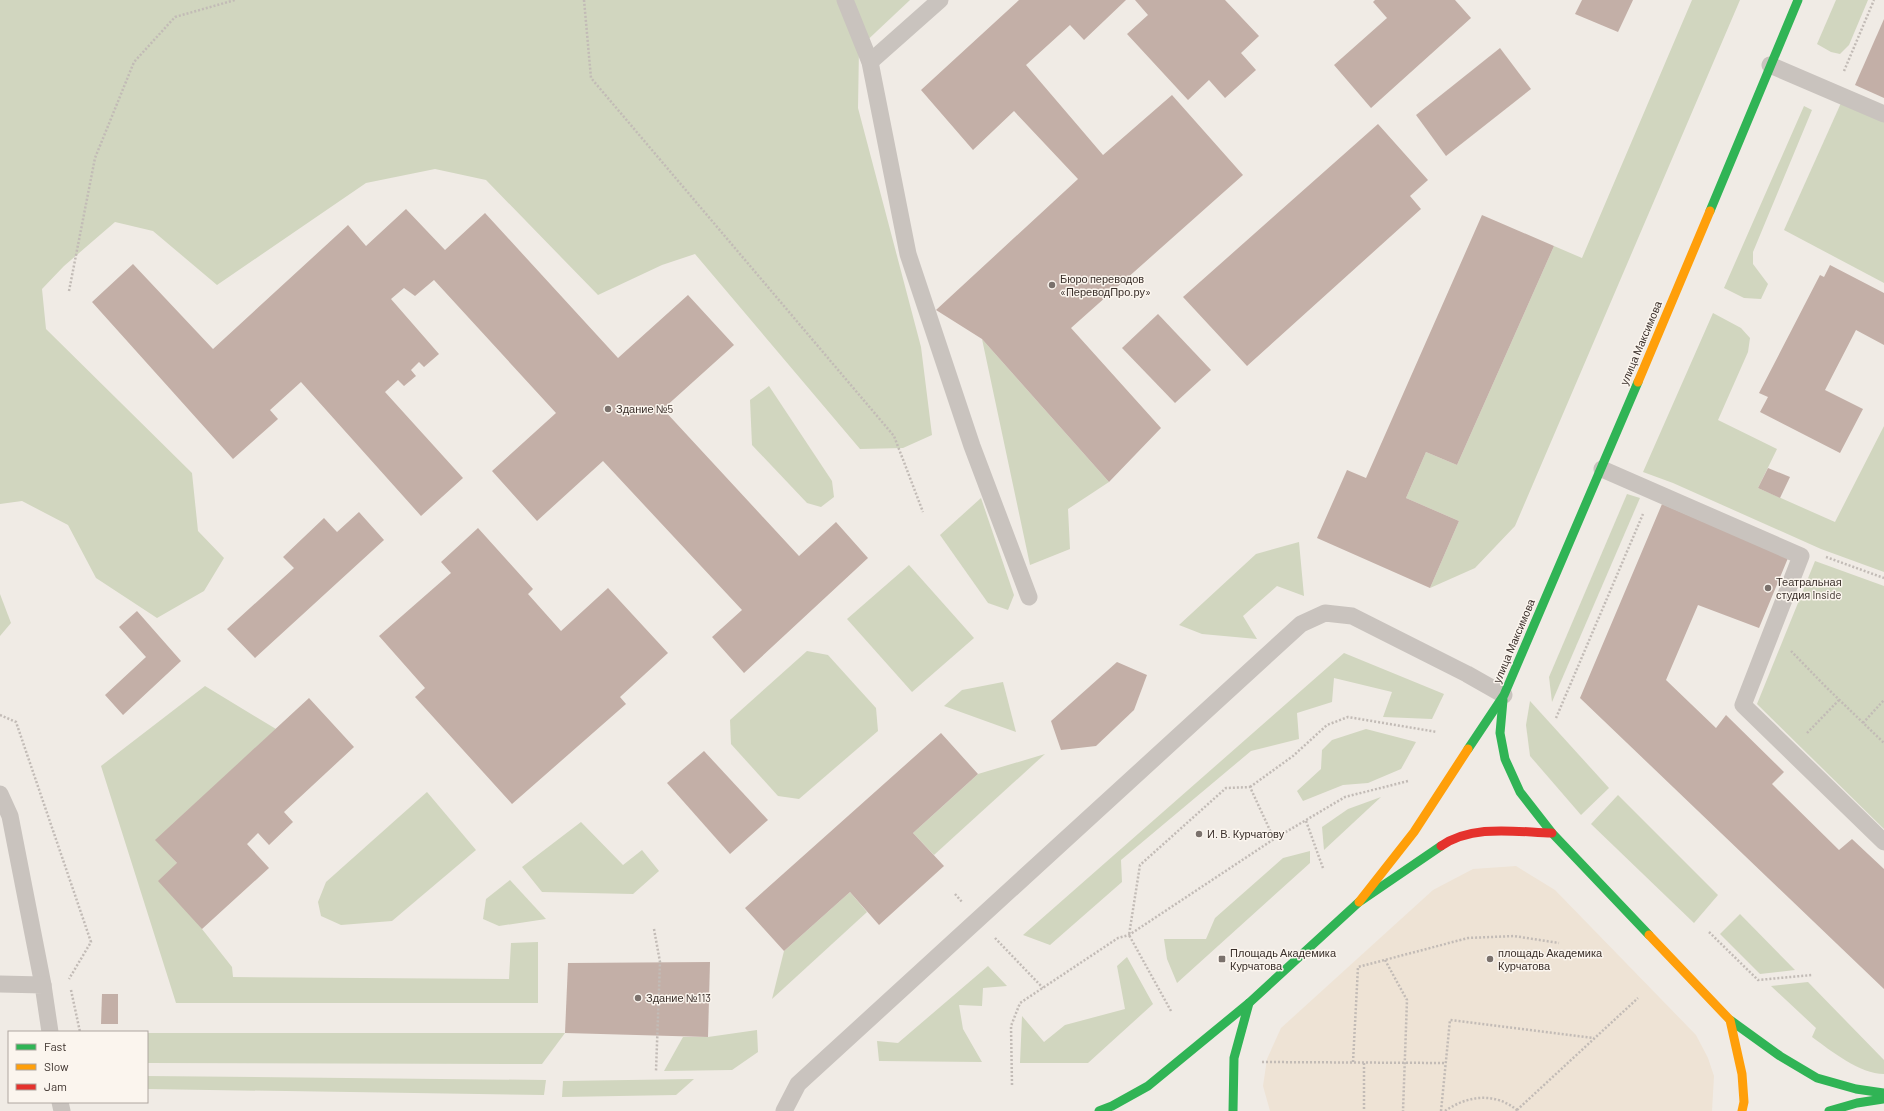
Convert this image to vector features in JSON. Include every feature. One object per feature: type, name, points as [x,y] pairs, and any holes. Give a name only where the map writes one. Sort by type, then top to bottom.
[{"type":"main road","name":"улица Максимова","points":[[1359,902],[1414,832],[1504,695],[1602,468],[1798,0]]},
{"type":"main road","name":"улица Максимова","points":[[1504,695],[1500,733],[1505,759],[1520,792],[1552,834],[1730,1020],[1780,1056],[1817,1078],[1856,1089],[1884,1093]]},
{"type":"main road","points":[[1099,1111],[1112,1106],[1148,1086],[1249,1003],[1359,902],[1448,841],[1475,832],[1502,830],[1552,834]]},
{"type":"main road","points":[[1233,1111],[1234,1058],[1249,1003]]},
{"type":"main road","points":[[1730,1020],[1742,1074],[1744,1102],[1742,1111]]},
{"type":"main road","points":[[1829,1111],[1857,1103],[1884,1099]]},
{"type":"lane","points":[[845,0],[870,62],[908,254],[972,446],[1029,597]]},
{"type":"lane","points":[[870,62],[940,0]]},
{"type":"lane","points":[[1770,65],[1884,114]]},
{"type":"lane","points":[[1602,468],[1801,556],[1743,705],[1884,842]]},
{"type":"lane","points":[[784,1111],[798,1084],[1301,624],[1325,613],[1355,617],[1504,695]]},
{"type":"lane","points":[[0,794],[10,816],[50,1031]]},
{"type":"lane","points":[[0,984],[42,985]]},
{"type":"path","points":[[69,291],[95,158],[134,62],[175,17],[235,0]]},
{"type":"path","points":[[584,0],[591,78],[894,436],[922,512]]},
{"type":"path","points":[[1834,93],[1874,0]]},
{"type":"path","points":[[1556,718],[1654,490]]},
{"type":"path","points":[[1801,556],[1818,555],[1884,578]]},
{"type":"path","points":[[1772,630],[1839,700],[1884,743]]},
{"type":"path","points":[[1790,751],[1839,700]]},
{"type":"path","points":[[1863,723],[1884,700]]},
{"type":"path","points":[[0,715],[16,722],[91,942],[69,979],[80,1031]]},
{"type":"path","points":[[1171,1011],[1128,935],[1140,865],[1226,788],[1250,788],[1293,756],[1327,726],[1348,717],[1437,732]]},
{"type":"path","points":[[1012,1085],[1011,1026],[1020,1003],[1118,938],[1128,935],[1274,839],[1345,797],[1408,781]]},
{"type":"path","points":[[1250,788],[1274,839]]},
{"type":"path","points":[[1306,821],[1323,868]]},
{"type":"path","points":[[955,894],[1043,988]]},
{"type":"path","points":[[654,929],[660,962],[656,1071]]},
{"type":"path","points":[[1709,932],[1758,980],[1812,975]]},
{"type":"path","points":[[1353,1062],[1358,967],[1468,938],[1514,936],[1560,943]]},
{"type":"path","points":[[1384,960],[1407,1000],[1403,1111]]},
{"type":"path","points":[[1445,1111],[1456,1103],[1470,1098],[1485,1097],[1500,1100],[1517,1111],[1638,998]]},
{"type":"path","points":[[1441,1111],[1450,1020],[1594,1038]]},
{"type":"path","points":[[1254,1062],[1445,1062]]},
{"type":"path","points":[[1364,1062],[1364,1111]]},
{"type":"green space","points":[[0,0],[910,0],[859,48],[858,108],[921,347],[932,435],[903,448],[860,449],[695,254],[662,265],[598,295],[486,180],[435,169],[366,183],[217,285],[153,231],[115,222],[64,266],[42,289],[46,329],[192,473],[198,531],[224,558],[204,591],[157,618],[96,578],[68,525],[22,501],[0,504]]},
{"type":"green space","points":[[1692,0],[1740,0],[1515,526],[1475,568],[1430,588],[1459,521],[1406,498],[1426,452],[1457,465],[1554,246],[1582,258]]},
{"type":"green space","points":[[1836,0],[1868,0],[1849,45],[1840,54],[1831,52],[1817,44]]},
{"type":"green space","points":[[1841,103],[1884,122],[1884,283],[1784,230]]},
{"type":"green space","points":[[1804,106],[1812,110],[1753,252],[1753,264],[1768,284],[1761,299],[1744,298],[1724,288]]},
{"type":"green space","points":[[1713,313],[1741,328],[1750,338],[1748,352],[1718,420],[1777,449],[1758,488],[1835,522],[1884,426],[1884,572],[1821,549],[1673,483],[1643,472]]},
{"type":"green space","points":[[982,339],[1109,482],[1068,509],[1070,549],[1030,565]]},
{"type":"green space","points":[[769,386],[832,481],[834,497],[821,507],[807,503],[752,445],[750,400]]},
{"type":"green space","points":[[1627,494],[1640,498],[1552,702],[1549,677]]},
{"type":"green space","points":[[981,498],[1014,595],[1008,610],[988,603],[940,535]]},
{"type":"green space","points":[[1299,542],[1304,596],[1277,586],[1243,616],[1257,639],[1202,634],[1179,625],[1256,554]]},
{"type":"green space","points":[[1815,561],[1884,586],[1884,829],[1757,704]]},
{"type":"green space","points":[[909,565],[974,638],[912,692],[847,619]]},
{"type":"green space","points":[[0,594],[11,623],[0,636]]},
{"type":"green space","points":[[807,651],[828,655],[876,708],[878,731],[799,799],[778,796],[731,744],[730,720]]},
{"type":"green space","points":[[1344,653],[1444,694],[1432,719],[1383,717],[1392,692],[1334,678],[1332,702],[1297,713],[1299,739],[1251,751],[1121,860],[1122,882],[1050,945],[1023,935]]},
{"type":"green space","points":[[1003,682],[1016,732],[944,706],[962,690]]},
{"type":"green space","points":[[205,686],[276,729],[156,840],[177,863],[202,929],[232,967],[233,977],[509,979],[511,943],[538,942],[538,1003],[176,1003],[101,766]]},
{"type":"green space","points":[[1530,701],[1609,788],[1581,815],[1530,756],[1526,725]]},
{"type":"green space","points":[[1366,729],[1416,742],[1401,769],[1368,783],[1343,785],[1303,801],[1297,791],[1321,769],[1322,750],[1332,740]]},
{"type":"green space","points":[[1045,754],[934,855],[913,833],[978,774]]},
{"type":"green space","points":[[427,792],[476,850],[392,921],[341,925],[321,916],[318,902],[326,882]]},
{"type":"green space","points":[[1618,795],[1718,895],[1694,923],[1591,824]]},
{"type":"green space","points":[[1381,797],[1324,850],[1322,827],[1348,809]]},
{"type":"green space","points":[[581,822],[623,865],[642,850],[659,871],[633,894],[542,892],[522,867]]},
{"type":"green space","points":[[1310,851],[1310,863],[1177,983],[1167,959],[1164,939],[1206,939],[1215,918],[1283,858]]},
{"type":"green space","points":[[510,880],[546,919],[499,926],[483,919],[486,899]]},
{"type":"green space","points":[[850,892],[867,912],[772,999],[784,951]]},
{"type":"green space","points":[[1740,914],[1795,970],[1760,974],[1720,934]]},
{"type":"green space","points":[[1127,957],[1153,1004],[1088,1063],[1020,1063],[1022,1016],[1044,1042],[1065,1025],[1125,1009],[1117,966]]},
{"type":"green space","points":[[988,966],[1007,986],[983,988],[982,1006],[959,1005],[963,1029],[982,1062],[879,1061],[877,1041],[898,1043]]},
{"type":"green space","points":[[1808,982],[1884,1060],[1884,1074],[1865,1070],[1846,1061],[1812,1037],[1816,1028],[1771,986]]},
{"type":"green space","points":[[757,1030],[758,1052],[732,1070],[664,1071],[683,1037],[708,1037]]},
{"type":"green space","points":[[148,1033],[565,1033],[542,1064],[148,1063]]},
{"type":"green space","points":[[148,1076],[546,1080],[544,1095],[148,1089]]},
{"type":"green space","points":[[694,1079],[676,1095],[562,1097],[563,1081]]},
{"type":"shaded area","name":"площадь Академика Курчатова","points":[[1516,866],[1555,890],[1696,1035],[1708,1058],[1714,1076],[1712,1111],[1270,1111],[1263,1086],[1267,1059],[1281,1028],[1433,890],[1473,869]]},
{"type":"building","points":[[1019,0],[1126,0],[1084,40],[1070,25],[1026,65],[1103,155],[1172,95],[1243,175],[1071,328],[1161,428],[1109,482],[982,339],[936,310],[1078,179],[1014,111],[973,150],[921,90]]},
{"type":"building","points":[[1135,0],[1225,0],[1259,36],[1241,53],[1256,70],[1225,98],[1209,80],[1188,100],[1127,34],[1148,15]]},
{"type":"building","points":[[1375,0],[1455,0],[1471,18],[1371,108],[1334,65],[1387,18],[1373,2]]},
{"type":"building","points":[[1582,0],[1633,0],[1618,32],[1575,14]]},
{"type":"building","points":[[1884,19],[1884,98],[1855,85]]},
{"type":"building","points":[[1500,48],[1531,89],[1446,156],[1416,115]]},
{"type":"building","points":[[1378,124],[1428,180],[1410,196],[1421,209],[1247,366],[1183,297]]},
{"type":"building","name":"Здание №5","points":[[406,209],[445,250],[485,213],[618,358],[688,295],[734,345],[663,409],[799,556],[836,522],[868,558],[744,673],[712,637],[742,610],[603,461],[537,521],[492,471],[556,413],[434,280],[415,296],[404,288],[391,299],[439,354],[424,367],[419,362],[411,370],[416,376],[404,386],[398,380],[385,392],[463,478],[421,516],[301,382],[270,410],[278,419],[233,459],[92,302],[133,264],[213,349],[348,225],[366,246]]},
{"type":"building","points":[[1482,215],[1554,246],[1457,465],[1426,452],[1406,498],[1459,521],[1430,588],[1317,538],[1347,470],[1366,478]]},
{"type":"building","points":[[1830,265],[1884,293],[1884,345],[1856,330],[1825,390],[1863,409],[1840,453],[1760,412],[1768,397],[1759,393],[1820,275],[1824,277]]},
{"type":"building","points":[[1158,314],[1211,370],[1175,403],[1122,348]]},
{"type":"building","points":[[1768,468],[1790,477],[1780,498],[1758,488]]},
{"type":"building","points":[[1662,504],[1788,558],[1759,628],[1698,605],[1666,680],[1716,728],[1726,715],[1784,772],[1772,784],[1839,850],[1852,839],[1884,869],[1884,989],[1580,698]]},
{"type":"building","points":[[359,512],[384,540],[255,658],[227,629],[294,568],[283,557],[324,518],[337,532]]},
{"type":"building","points":[[478,528],[533,589],[528,594],[561,631],[608,588],[668,653],[620,697],[626,704],[512,804],[415,697],[425,688],[379,636],[451,573],[441,562]]},
{"type":"building","points":[[137,611],[181,661],[123,715],[105,695],[146,657],[119,627]]},
{"type":"building","points":[[1117,662],[1147,675],[1134,710],[1096,746],[1061,750],[1051,721]]},
{"type":"building","points":[[309,698],[354,747],[284,812],[293,822],[269,845],[258,833],[247,844],[269,868],[202,929],[158,881],[177,863],[155,840]]},
{"type":"building","points":[[941,733],[978,774],[913,833],[944,866],[879,925],[850,892],[784,951],[745,908]]},
{"type":"building","points":[[704,751],[768,820],[730,854],[667,783]]},
{"type":"building","name":"Здание №113","points":[[710,962],[708,1037],[565,1033],[568,963]]},
{"type":"building","points":[[102,994],[118,994],[118,1024],[101,1024]]},
{"type":"traffic: fast","points":[[1710,211],[1798,0]]},
{"type":"traffic: fast","points":[[1468,749],[1504,695],[1638,382]]},
{"type":"traffic: fast","points":[[1503,700],[1500,733],[1505,759],[1520,792],[1552,833],[1649,935]]},
{"type":"traffic: fast","points":[[1099,1111],[1112,1106],[1148,1086],[1249,1003],[1359,902],[1441,846]]},
{"type":"traffic: fast","points":[[1233,1111],[1234,1058],[1249,1003]]},
{"type":"traffic: fast","points":[[1730,1020],[1780,1056],[1817,1078],[1856,1089],[1884,1093]]},
{"type":"traffic: fast","points":[[1829,1111],[1857,1103],[1883,1099]]},
{"type":"traffic: slow","points":[[1638,382],[1710,211]]},
{"type":"traffic: slow","points":[[1359,902],[1414,832],[1468,749]]},
{"type":"traffic: slow","points":[[1649,935],[1730,1020],[1742,1074],[1744,1102],[1742,1111]]},
{"type":"traffic: jam","points":[[1441,846],[1453,839],[1481,832],[1509,831],[1552,833]]},
{"type":"place","name":"Бюро переводов «ПереводПро.ру»","points":[[1052,285]]},
{"type":"place","name":"Здание №5","points":[[608,409]]},
{"type":"place","name":"Театральная студия Inside","points":[[1768,588]]},
{"type":"place","name":"И. В. Курчатову","points":[[1199,834]]},
{"type":"place","name":"Площадь Академика Курчатова","points":[[1222,959]]},
{"type":"place","name":"площадь Академика Курчатова","points":[[1490,959]]},
{"type":"place","name":"Здание №113","points":[[638,998]]}]
